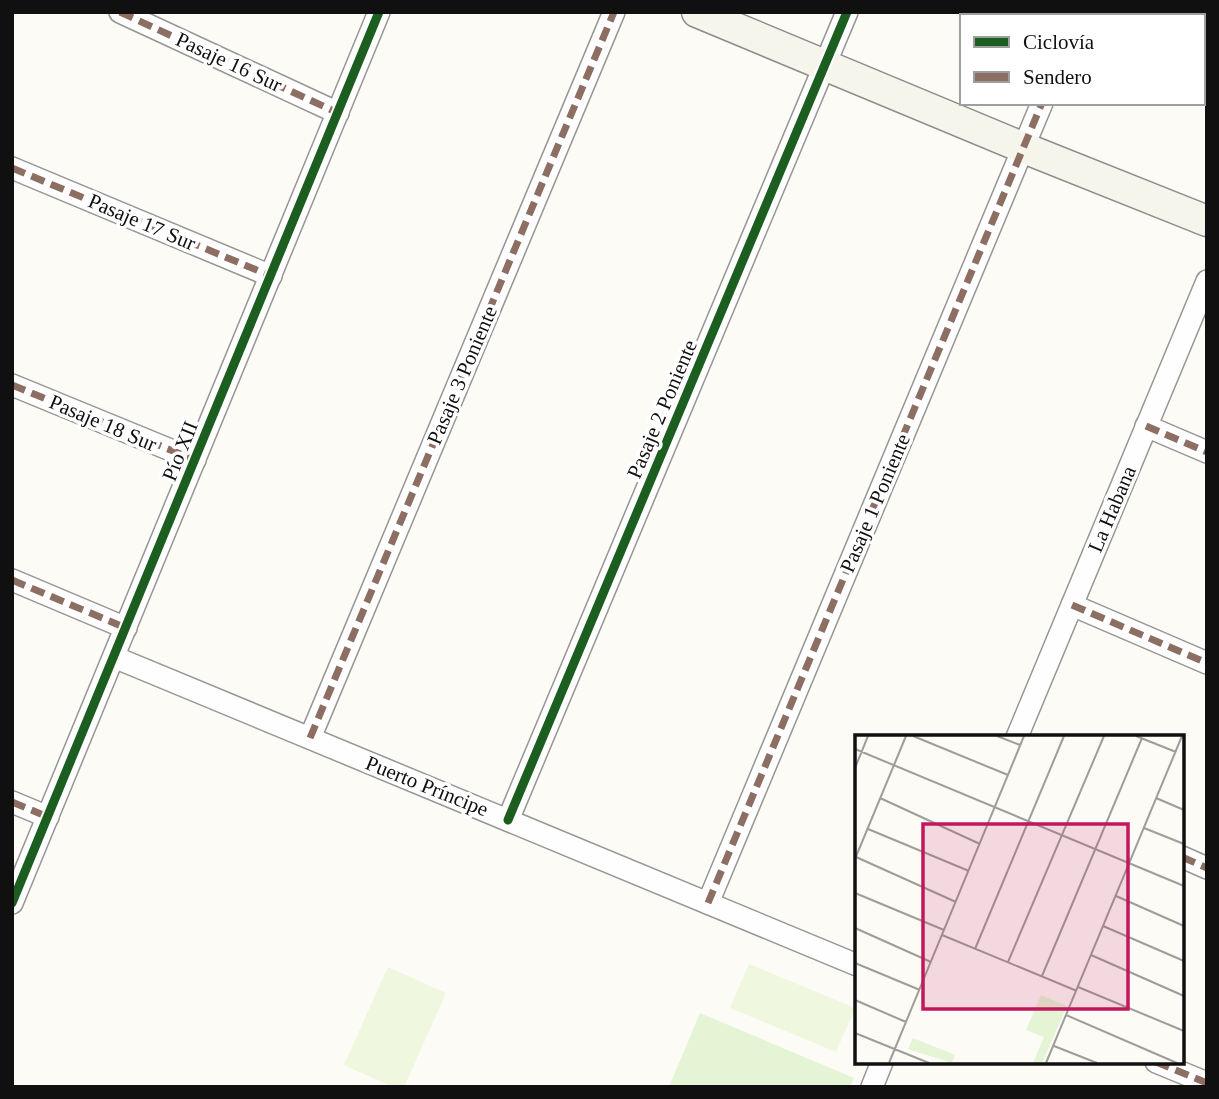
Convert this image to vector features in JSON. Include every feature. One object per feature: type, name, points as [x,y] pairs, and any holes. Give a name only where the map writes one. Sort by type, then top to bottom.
[{"type":"main road","points":[[697,12],[1207,221]]},
{"type":"street","name":"Pasaje 16 Sur","points":[[120,12],[338,113]]},
{"type":"street","name":"Pío XII","points":[[12,904],[379,12]]},
{"type":"street","name":"Pasaje 3 Poniente","points":[[310,738],[614,12]]},
{"type":"street","name":"Pasaje 2 Poniente","points":[[508,820],[847,12]]},
{"type":"street","name":"Pasaje 1 Poniente","points":[[708,903],[1041,105]]},
{"type":"street","name":"Pasaje 17 Sur","points":[[12,168],[271,276]]},
{"type":"street","name":"La Habana","points":[[1018,735],[1207,281]]},
{"type":"street","name":"Pasaje 18 Sur","points":[[12,385],[195,460]]},
{"type":"street","points":[[1146,426],[1207,452]]},
{"type":"street","points":[[12,580],[126,628]]},
{"type":"street","points":[[1072,605],[1207,663]]},
{"type":"street","name":"Puerto Príncipe","points":[[114,657],[855,964]]},
{"type":"street","points":[[12,802],[48,817]]},
{"type":"street","points":[[1184,858],[1207,868]]},
{"type":"street","points":[[872,1087],[881,1064]]},
{"type":"street","points":[[1161,1064],[1207,1083]]},
{"type":"green space","points":[[749,964],[855,1008],[836,1052],[730,1008]]},
{"type":"green space","points":[[388,967],[446,993],[404,1087],[393,1087],[344,1065]]},
{"type":"green space","points":[[700,1013],[854,1078],[850,1087],[669,1087]]},
{"type":"marked path","points":[[120,12],[338,113]]},
{"type":"marked path","points":[[310,738],[614,12]]},
{"type":"marked path","points":[[708,903],[1041,105]]},
{"type":"marked path","points":[[12,168],[271,276]]},
{"type":"marked path","points":[[12,385],[195,460]]},
{"type":"marked path","points":[[1146,426],[1207,452]]},
{"type":"marked path","points":[[12,580],[126,628]]},
{"type":"marked path","points":[[1072,605],[1207,663]]},
{"type":"marked path","points":[[12,802],[48,817]]},
{"type":"marked path","points":[[1184,858],[1207,868]]},
{"type":"marked path","points":[[1161,1064],[1207,1083]]},
{"type":"cycle path","points":[[12,903],[379,12]]},
{"type":"cycle path","points":[[508,820],[847,12]]}]
